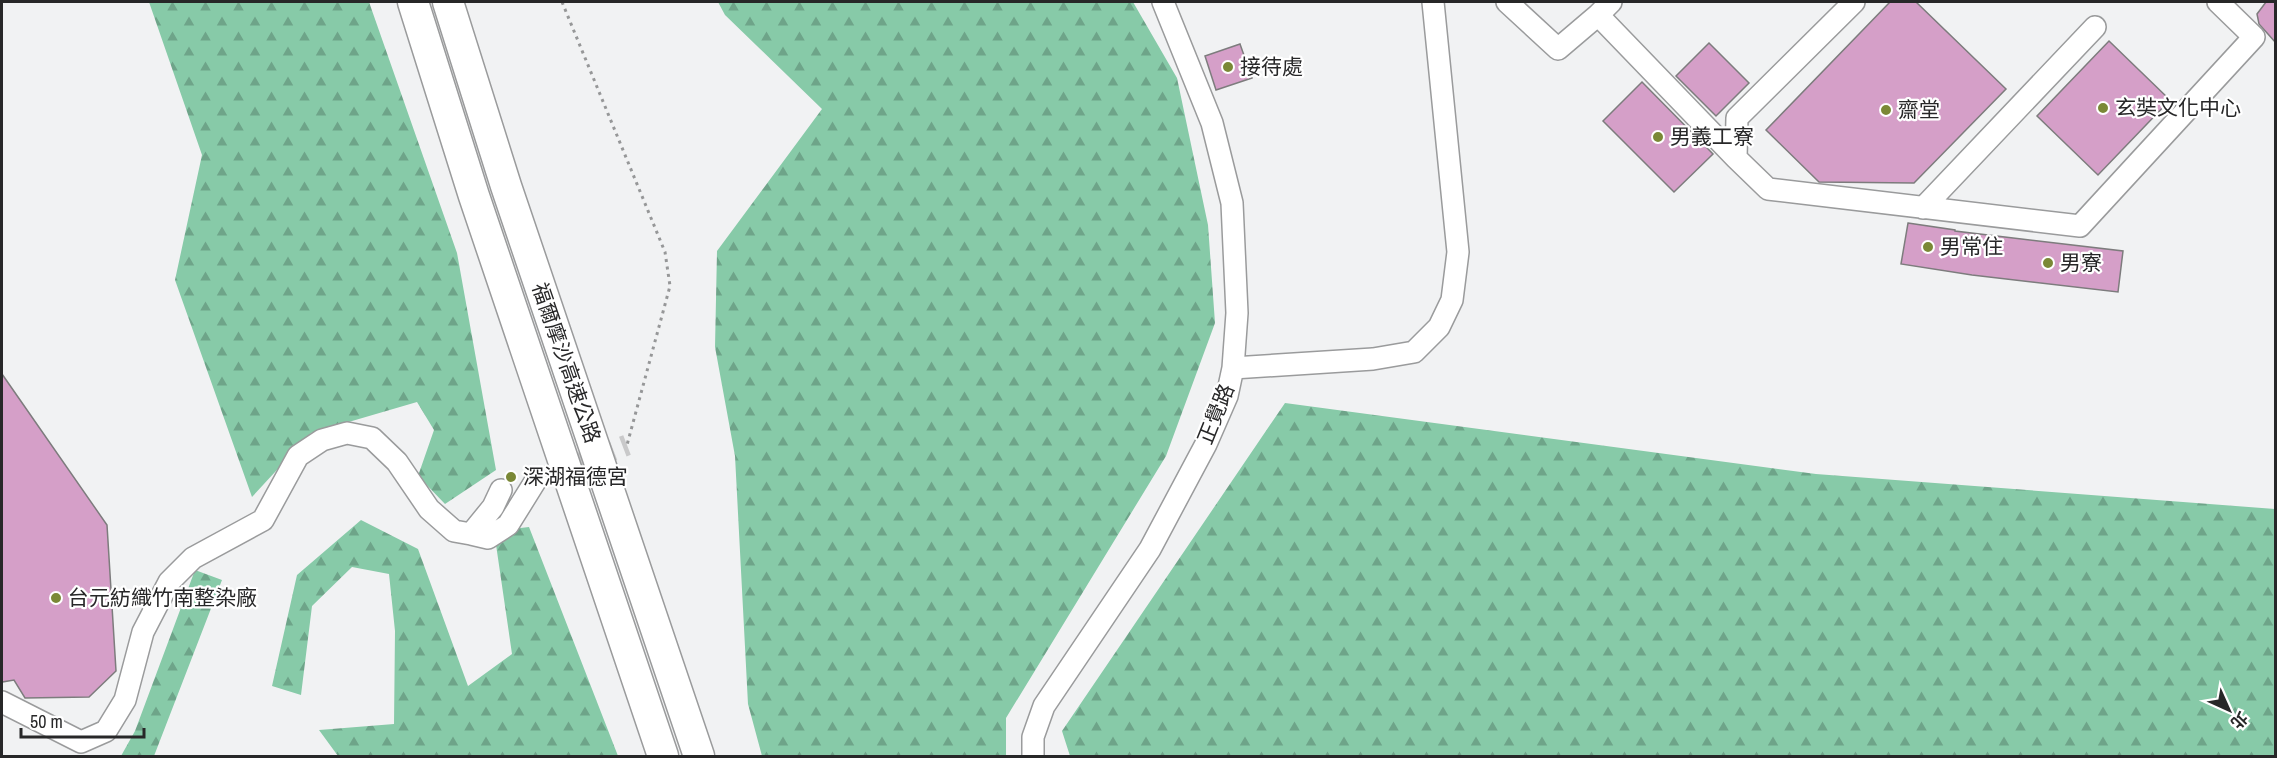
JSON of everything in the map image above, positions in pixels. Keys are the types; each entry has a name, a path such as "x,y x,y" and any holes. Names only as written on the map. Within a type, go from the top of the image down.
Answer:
{"highway":[{"name":"福爾摩沙高速公路","path":"413,2 474,196 663,756"},
{"name":"福爾摩沙高速公路","path":"448,2 506,186 699,756"}],"street":[{"name":"正覺路","path":"1033,756 1033,737 1044,706 1150,549 1206,444 1227,396 1233,368 1237,313 1232,203 1212,123 1163,2"},
{"path":"1233,368 1372,359 1414,352 1439,327 1452,300 1458,252 1433,2"},
{"path":"1507,2 1558,49 1604,8 1736,158 1768,189 2080,226 2254,37 2218,2"},
{"path":"1736,158 1737,118 1854,2"},
{"path":"1923,208 2095,27"},
{"path":"2,702 81,742 106,731 125,700 143,632 169,582 192,558 263,520 298,456 322,440 347,433 372,438 397,462 429,509 454,531 488,538 508,525 536,480"},
{"path":"471,534 493,507 501,490"}],"path":[{"path":"562,2 665,252 670,286 627,445"}],"green space":[{"path":"149,2 369,2 457,253 496,470 445,504 418,476 434,430 417,402 311,433 252,497 175,280 202,155"},
{"path":"718,2 1133,2 1177,78 1208,225 1215,323 1166,456 1006,718 1006,756 762,756 748,704 735,456 715,347 717,251 822,109 725,15"},
{"path":"1285,403 1816,474 2275,509 2275,756 1070,756 1062,731"},
{"path":"361,520 418,549 468,686 512,654 494,531 529,527 618,756 338,756 319,730 394,724 395,631 389,574 352,567 312,606 301,695 272,686 297,575"},
{"path":"195,570 222,580 154,756 121,756 135,731"}],"building":[{"name":"齋堂","path":"1890,2 1916,2 2006,89 1914,183 1819,182 1766,130"},
{"path":"2266,2 2276,2 2276,43 2259,24 2257,14"},
{"name":"玄奘文化中心","path":"2109,41 2170,100 2098,175 2037,116"},
{"path":"1709,43 1749,83 1716,116 1676,76"},
{"name":"接待處","path":"1240,44 1252,78 1216,90 1205,56"},
{"name":"男義工寮","path":"1642,82 1713,154 1674,192 1603,121"},
{"name":"男寮","path":"1908,223 1955,231 2123,251 2118,292 1972,275 1901,264"},
{"name":"台元紡織竹南整染廠","path":"2,374 107,525 116,671 89,697 25,698 14,680 2,682"}],"tunnel":[{"path":"536,480 627,445"}],"place":[{"name":"接待處","path":"1228,67"},
{"name":"玄奘文化中心","path":"2103,108"},
{"name":"齋堂","path":"1886,110"},
{"name":"男義工寮","path":"1658,137"},
{"name":"男常住","path":"1928,247"},
{"name":"男寮","path":"2048,263"},
{"name":"深湖福德宮","path":"511,477"},
{"name":"台元紡織竹南整染廠","path":"56,598"}]}
